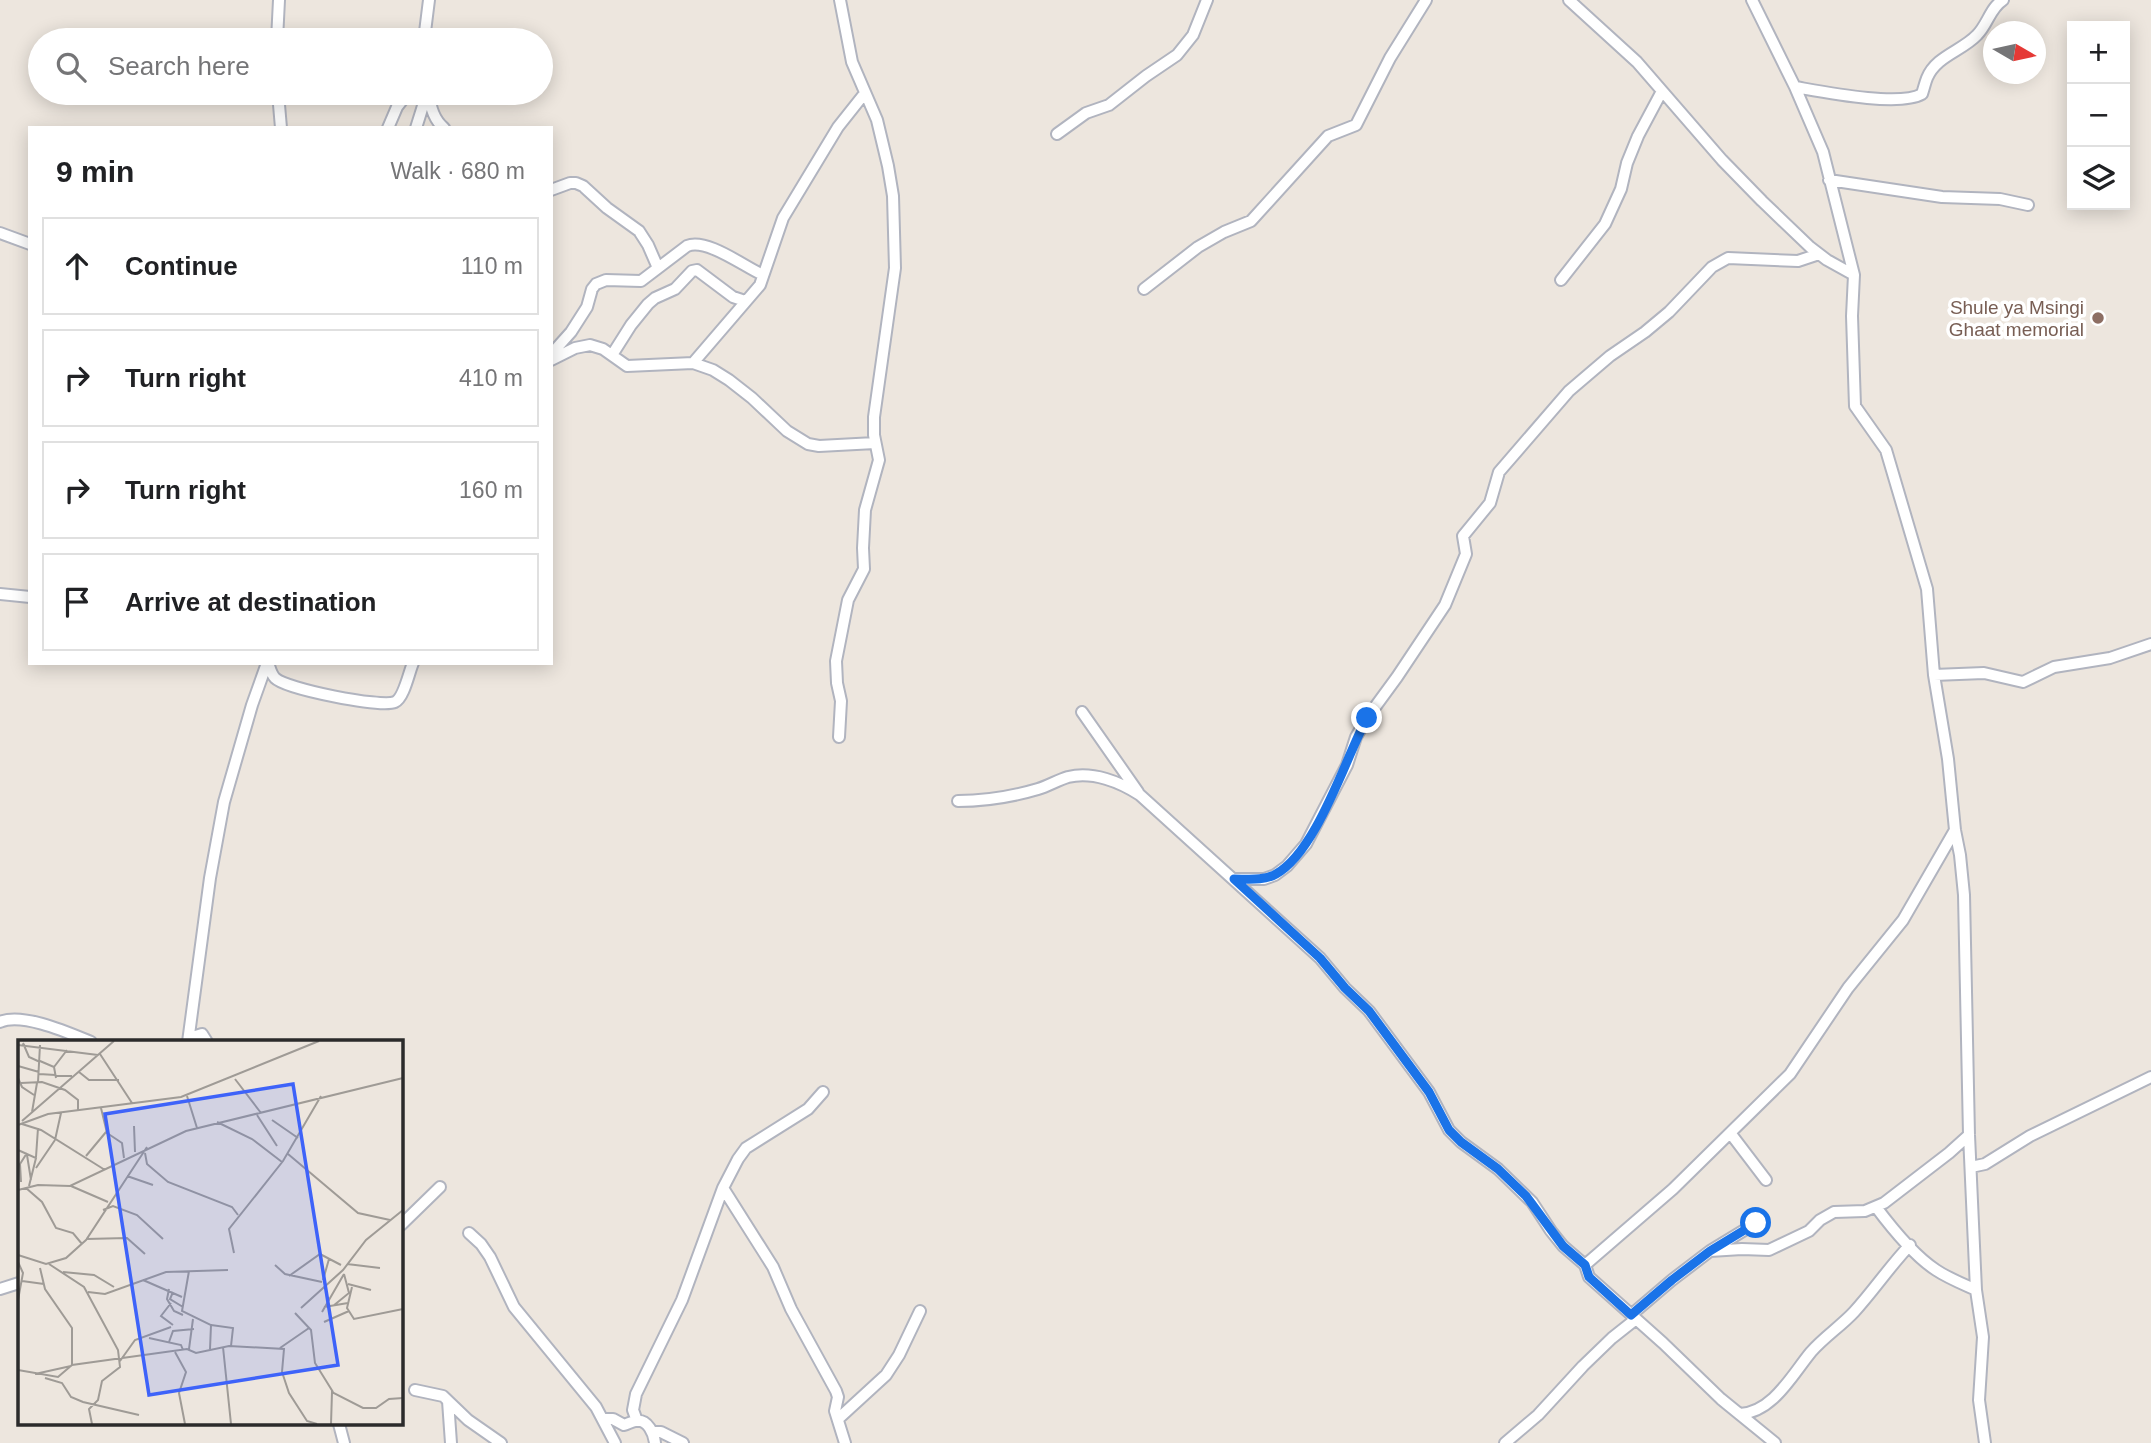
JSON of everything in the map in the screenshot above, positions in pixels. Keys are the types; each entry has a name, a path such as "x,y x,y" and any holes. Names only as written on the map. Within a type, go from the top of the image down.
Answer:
{"street":[{"path":"278,28 279,0"},
{"path":"426,28 429,0"},
{"path":"839,737 841,701 836,661 848,600 864,569 865,510 879,460 874,417 895,268 893,196 888,166 873,108 852,62 840,0"},
{"path":"1057,134 1086,113 1110,105 1177,55 1193,35 1207,0"},
{"path":"1144,289 1198,247 1251,220 1328,136 1356,125 1383,69 1426,0"},
{"path":"1569,0 1637,62 1722,160 1819,254 1854,275"},
{"path":"1752,0 1823,152 1854,275 1854,406 1886,450 1927,589 1934,675 1948,758 1964,895 1969,1135 1976,1290 1983,1337 1979,1391 1985,1443"},
{"path":"1795,88 1886,99 1915,97 1922,94 1932,70 1943,59 1977,36 1993,9 2003,0"},
{"path":"1561,280 1605,224 1621,189 1627,163 1638,136 1662,91"},
{"path":"693,363 760,285 783,218 838,127 865,93"},
{"path":"279,105 281,126"},
{"path":"389,126 399,105"},
{"path":"417,126 424,105"},
{"path":"431,105 434,115 442,126"},
{"path":"1829,180 1942,197 2000,198 2028,205"},
{"path":"553,189 570,183 583,186 607,208 639,231 658,268"},
{"path":"0,233 28,243"},
{"path":"554,354 586,307 596,284 606,280 638,282 687,246 706,245 763,275"},
{"path":"1234,879 1264,879 1275,875 1287,866 1306,844 1347,765 1356,737 1367,718 1445,605 1466,554 1463,536 1490,503 1499,472 1570,391 1617,350 1669,312 1713,268 1728,258 1798,261 1819,254"},
{"path":"612,355 648,304 675,289 692,271 700,272 733,297 746,301"},
{"path":"554,354 583,345 596,346 627,366 693,363 713,370 729,380 807,444 819,446 875,443"},
{"path":"0,594 28,597"},
{"path":"1934,675 1984,673 2023,682 2054,667 2110,658 2151,644"},
{"path":"188,1040 210,878 224,802 267,665"},
{"path":"269,665 273,676 291,687 369,702 395,702 400,697 412,665"},
{"path":"1082,712 1140,795 1314,952 1369,1011 1429,1092 1449,1130 1498,1169 1532,1202 1563,1246 1585,1265 1589,1277 1721,1399 1775,1443"},
{"path":"958,801 988,801 1080,776 1112,780 1140,795"},
{"path":"1585,1265 1673,1189 1731,1134 1800,1062 1848,988 1903,920 1955,830"},
{"path":"0,1022 13,1018 30,1021 85,1040"},
{"path":"188,1040 202,1034 206,1040"},
{"path":"1971,1167 1980,1166 2030,1136 2151,1077"},
{"path":"637,1421 633,1410 636,1394 687,1287 723,1188 746,1148 808,1109 823,1092"},
{"path":"1731,1134 1766,1180"},
{"path":"1710,1251 1769,1250 1809,1231 1820,1220 1834,1212 1865,1211 1876,1207 1911,1183 1969,1135"},
{"path":"402,1224 440,1187"},
{"path":"723,1188 773,1267 790,1309 836,1391 838,1397 835,1408 845,1443"},
{"path":"1876,1207 1916,1253 1937,1271 1976,1290"},
{"path":"1504,1443 1538,1415 1583,1366 1672,1280 1710,1251 1756,1223"},
{"path":"470,1233 490,1257 514,1307 588,1396 604,1419 615,1443"},
{"path":"1740,1414 1751,1414 1768,1404 1812,1352 1852,1314 1910,1245"},
{"path":"0,1289 18,1283"},
{"path":"838,1419 886,1375 920,1311"},
{"path":"415,1390 439,1394 468,1420 501,1443"},
{"path":"448,1401 451,1443"},
{"path":"604,1419 612,1419 624,1425 637,1421 645,1424 654,1437 661,1432 683,1443"},
{"path":"339,1426 344,1443"}],"place":[{"name":"Shule ya Msingi Ghaat memorial","path":"2098,318"}],"route":[{"path":"1367,718 1356,737 1347,765 1306,844 1287,866 1275,875 1264,879 1234,879 1320,958 1369,1011 1423,1083 1449,1130 1498,1169 1532,1202 1563,1246 1585,1265 1589,1277 1631,1315 1710,1251 1756,1223"}]}
